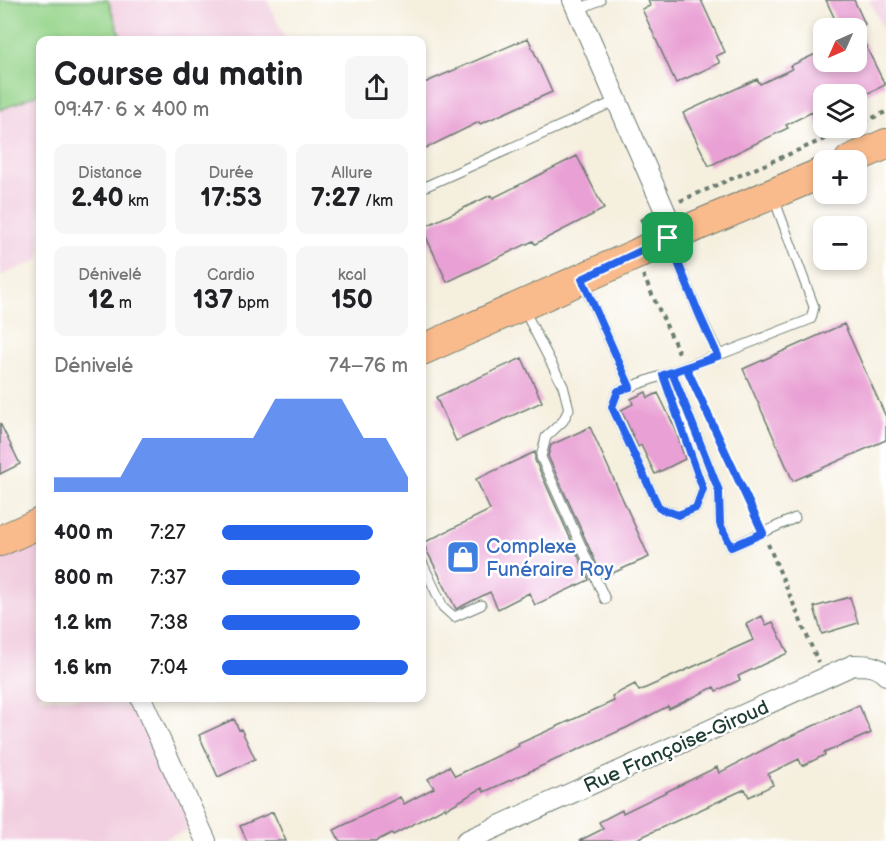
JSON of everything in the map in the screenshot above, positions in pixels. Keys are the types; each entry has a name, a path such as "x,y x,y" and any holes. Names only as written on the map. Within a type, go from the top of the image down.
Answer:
{"main road":[{"path":"867,152 886,144"},
{"path":"426,348 668,238 813,177"},
{"path":"0,541 36,525"}],"street":[{"path":"575,5 668,218 668,238"},
{"name":"Rue Françoise-Giroud","path":"466,841 853,665 866,665 881,669 886,675"},
{"path":"143,702 206,841"}],"lane":[{"path":"575,5 600,0"},
{"path":"426,186 618,100"},
{"path":"667,373 703,489 696,508 678,515 659,508 612,407 618,391 667,373 718,356 812,319 814,306 772,194"},
{"path":"668,238 718,356"},
{"path":"582,279 630,387"},
{"path":"522,306 563,386 569,409 563,421 546,437 541,458 605,599"},
{"path":"667,373 719,491 720,524 731,547 795,518"},
{"path":"426,571 443,607 454,617 481,605"}],"path":[{"path":"867,120 886,112"},
{"path":"689,196 826,138"},
{"path":"636,254 646,286 763,533 825,678"}],"shaded area":[{"path":"0,0 267,0 284,36 36,36 36,261 0,276"},
{"path":"869,0 886,0 886,35"},
{"path":"36,526 36,702 140,702 198,827 156,841 0,841 0,543"}],"green space":[{"path":"0,0 108,0 121,36 36,36 36,95 0,110"}],"building":[{"path":"648,0 701,0 725,52 716,56 720,63 676,83 642,9 650,6"},
{"path":"826,0 854,0 862,18 834,18"},
{"path":"528,38 552,92 480,124 479,122 426,148 426,82"},
{"path":"867,48 885,85 867,94 867,84 813,84 813,114 812,112 786,125 788,128 709,166 683,113 757,79 760,84 792,69 790,66 813,55 813,72 867,72"},
{"path":"577,156 604,209 535,244 533,241 447,282 426,237 426,226 491,195 493,198"},
{"path":"844,324 886,417 886,440 793,481 743,369"},
{"path":"522,358 542,402 456,441 436,397"},
{"path":"646,392 648,398 658,393 675,428 685,459 655,474 641,445 638,447 621,410 633,404 631,399"},
{"path":"0,423 20,464 0,474"},
{"path":"590,427 649,557 606,576 605,573 601,574 548,456 551,445"},
{"path":"535,452 535,460 589,580 535,605 529,593 498,609 490,592 456,609 426,549 426,542 490,510 476,479"},
{"path":"850,597 858,623 822,634 814,607"},
{"path":"762,616 766,625 773,622 788,653 738,676 740,680 716,691 714,687 669,709 668,706 628,727 484,792 482,788 393,835 392,833 376,841 340,841 334,830 400,797 404,804 434,788 428,779 449,766 455,776 519,746 518,744 614,701 612,696 635,684 639,691 753,640 746,624"},
{"path":"859,705 871,733 824,753 825,755 802,766 799,759 768,774 773,785 749,797 745,789 633,841 579,841 603,829 599,822 622,810 623,813 717,767 719,773 778,742"},
{"path":"234,719 255,759 218,777 199,735"},
{"path":"273,812 286,841 247,841 240,826"}],"place":[{"name":"Complexe Funéraire Roy","path":"463,557"}],"route":[{"path":"668,238 582,279 630,387 618,391 612,407 659,508 678,515 696,508 703,489 663,375 686,367 715,427 763,533 731,547 720,524 719,491 672,372 718,356 668,238"}]}
